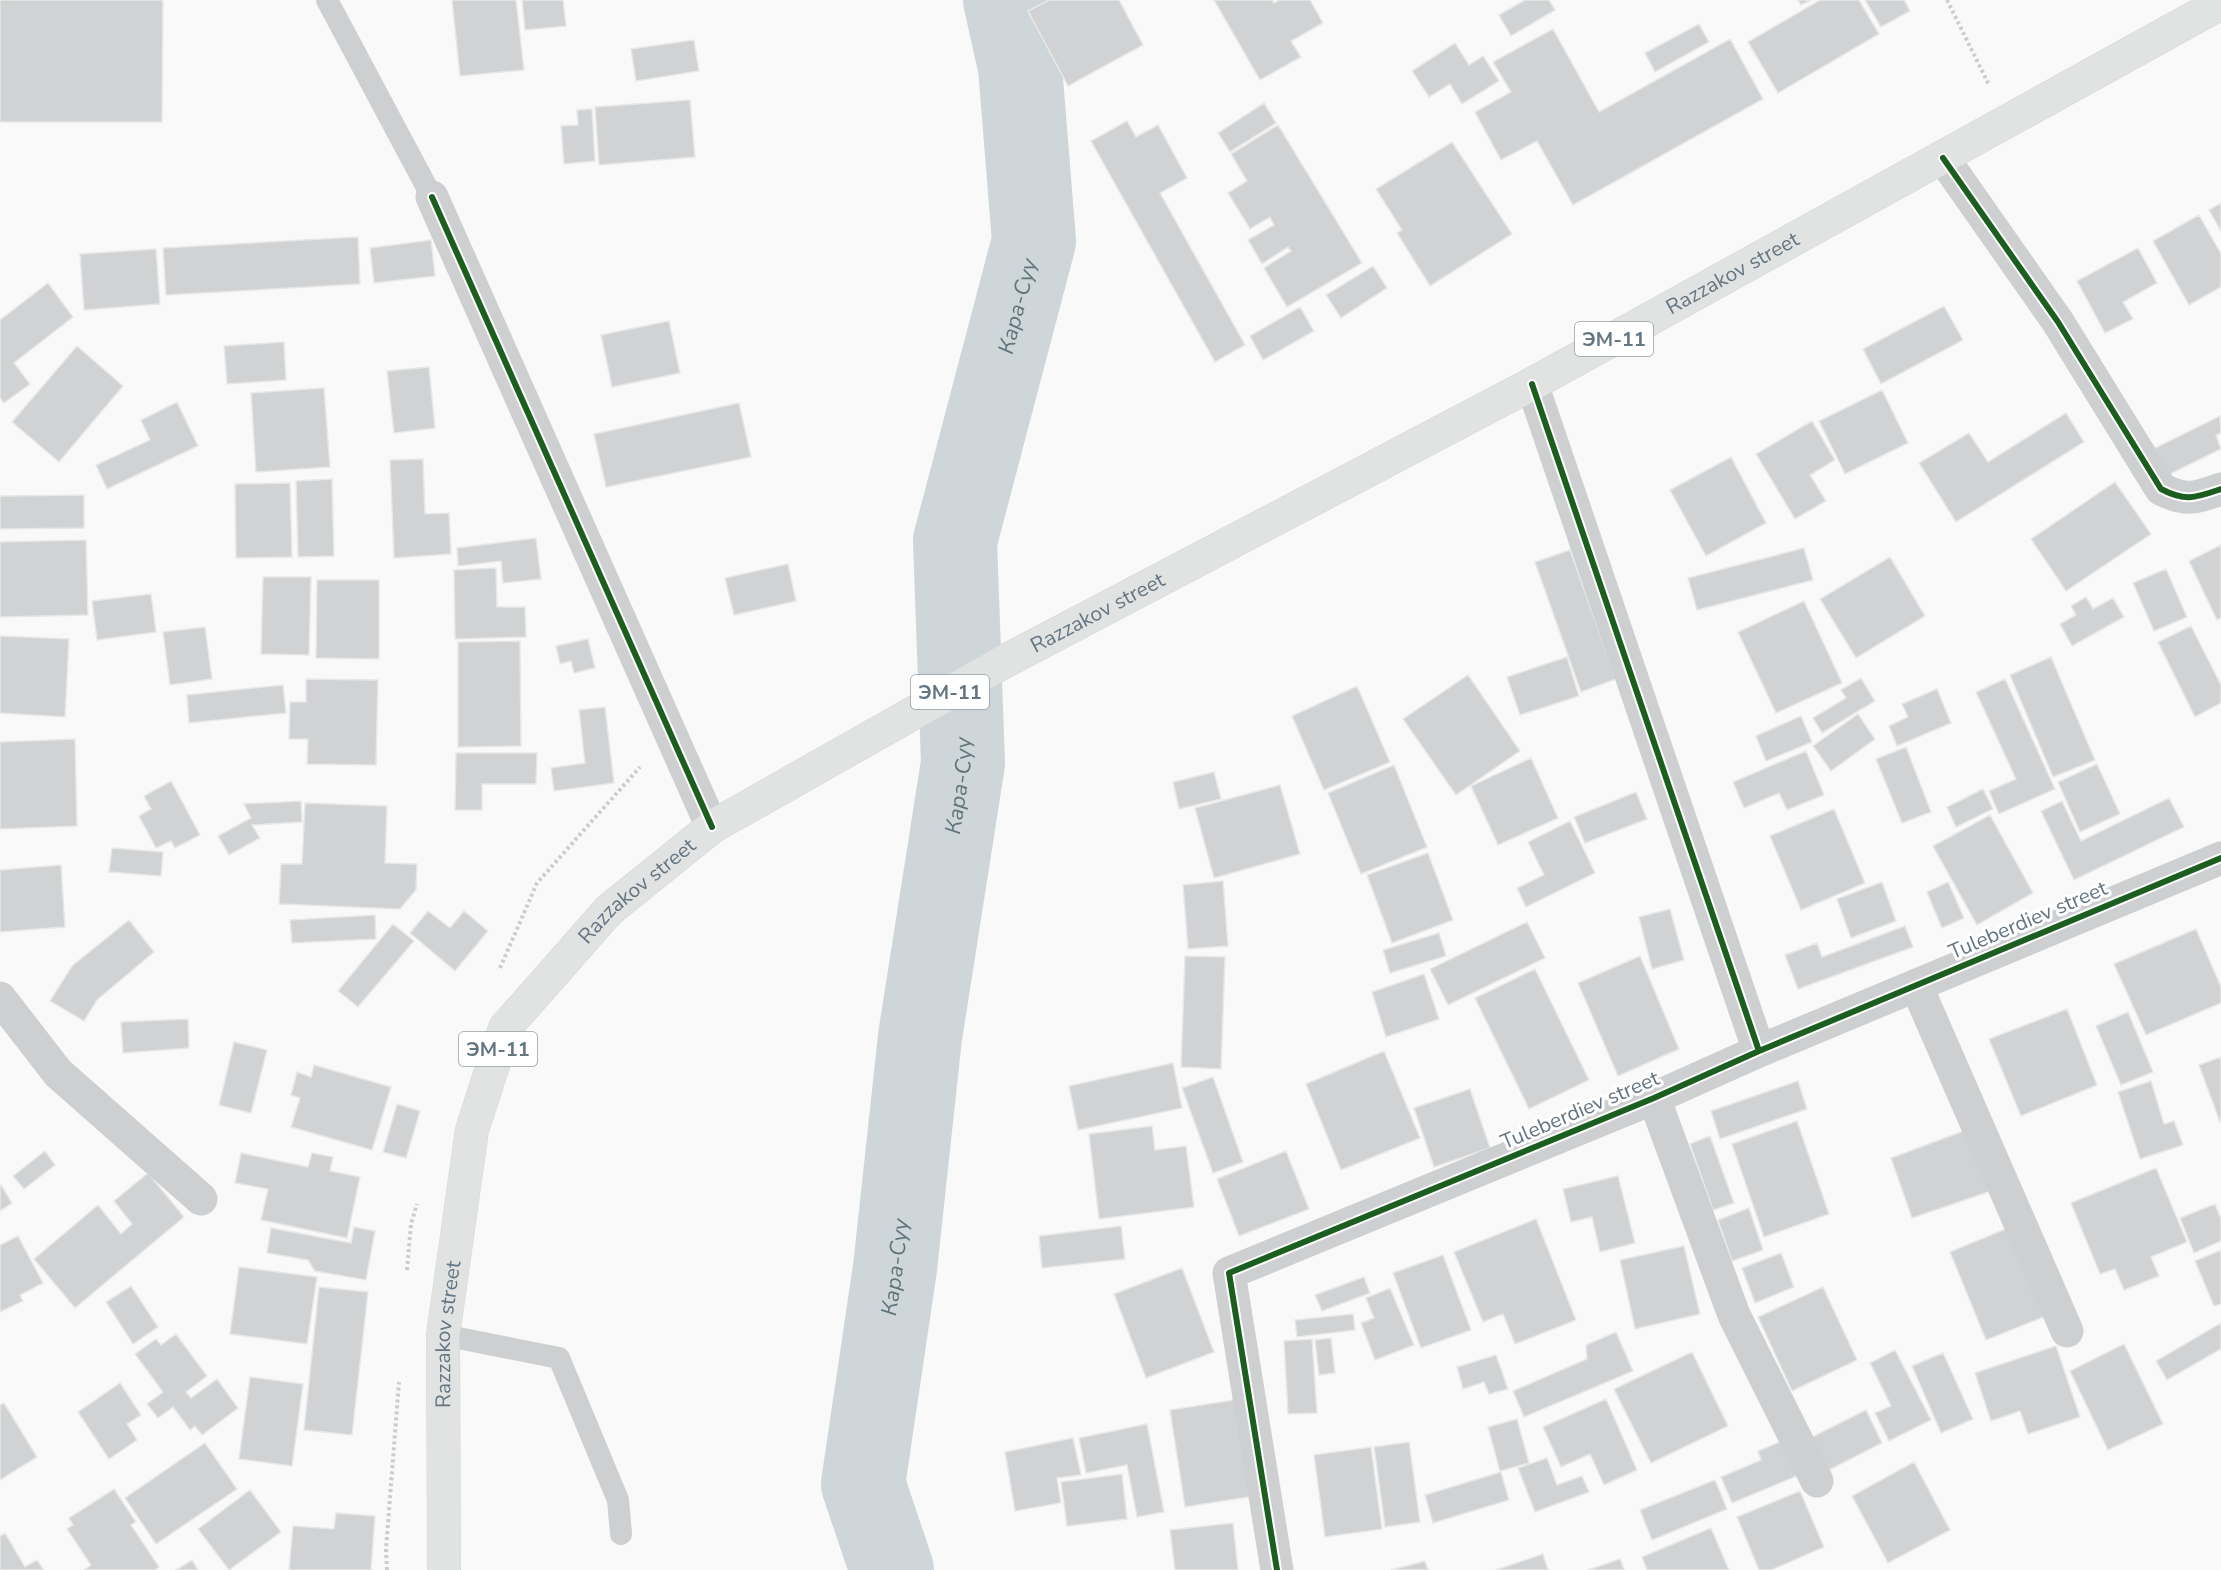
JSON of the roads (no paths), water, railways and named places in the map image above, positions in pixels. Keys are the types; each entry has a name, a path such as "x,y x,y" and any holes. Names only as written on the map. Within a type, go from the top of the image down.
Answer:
{"highway":[{"name":"Razzakov street","path":"444,1570 443,1335 472,1130 505,1028 609,910 712,827 1000,664 1532,384 2221,3"}],"street":[{"path":"1943,158 2058,322 2161,489 2180,499 2198,497 2221,489"},
{"path":"432,197 712,827"},
{"path":"1532,384 1759,1051"},
{"name":"Tuleberdiev street","path":"1277,1570 1229,1273 1654,1098 1759,1051 2221,858"},
{"path":"1916,985 2067,1331"},
{"path":"0,998 58,1072 201,1199"},
{"path":"1654,1098 1734,1315 1816,1481"}],"lane":[{"path":"327,0 432,197"},
{"path":"443,1335 559,1358 618,1500 621,1534"}],"waterway":[{"name":"Кара-Суу","path":"892,1570 863,1484 895,1268 920,1037 963,763 955,541 1034,241 1020,67 1005,0"}]}
